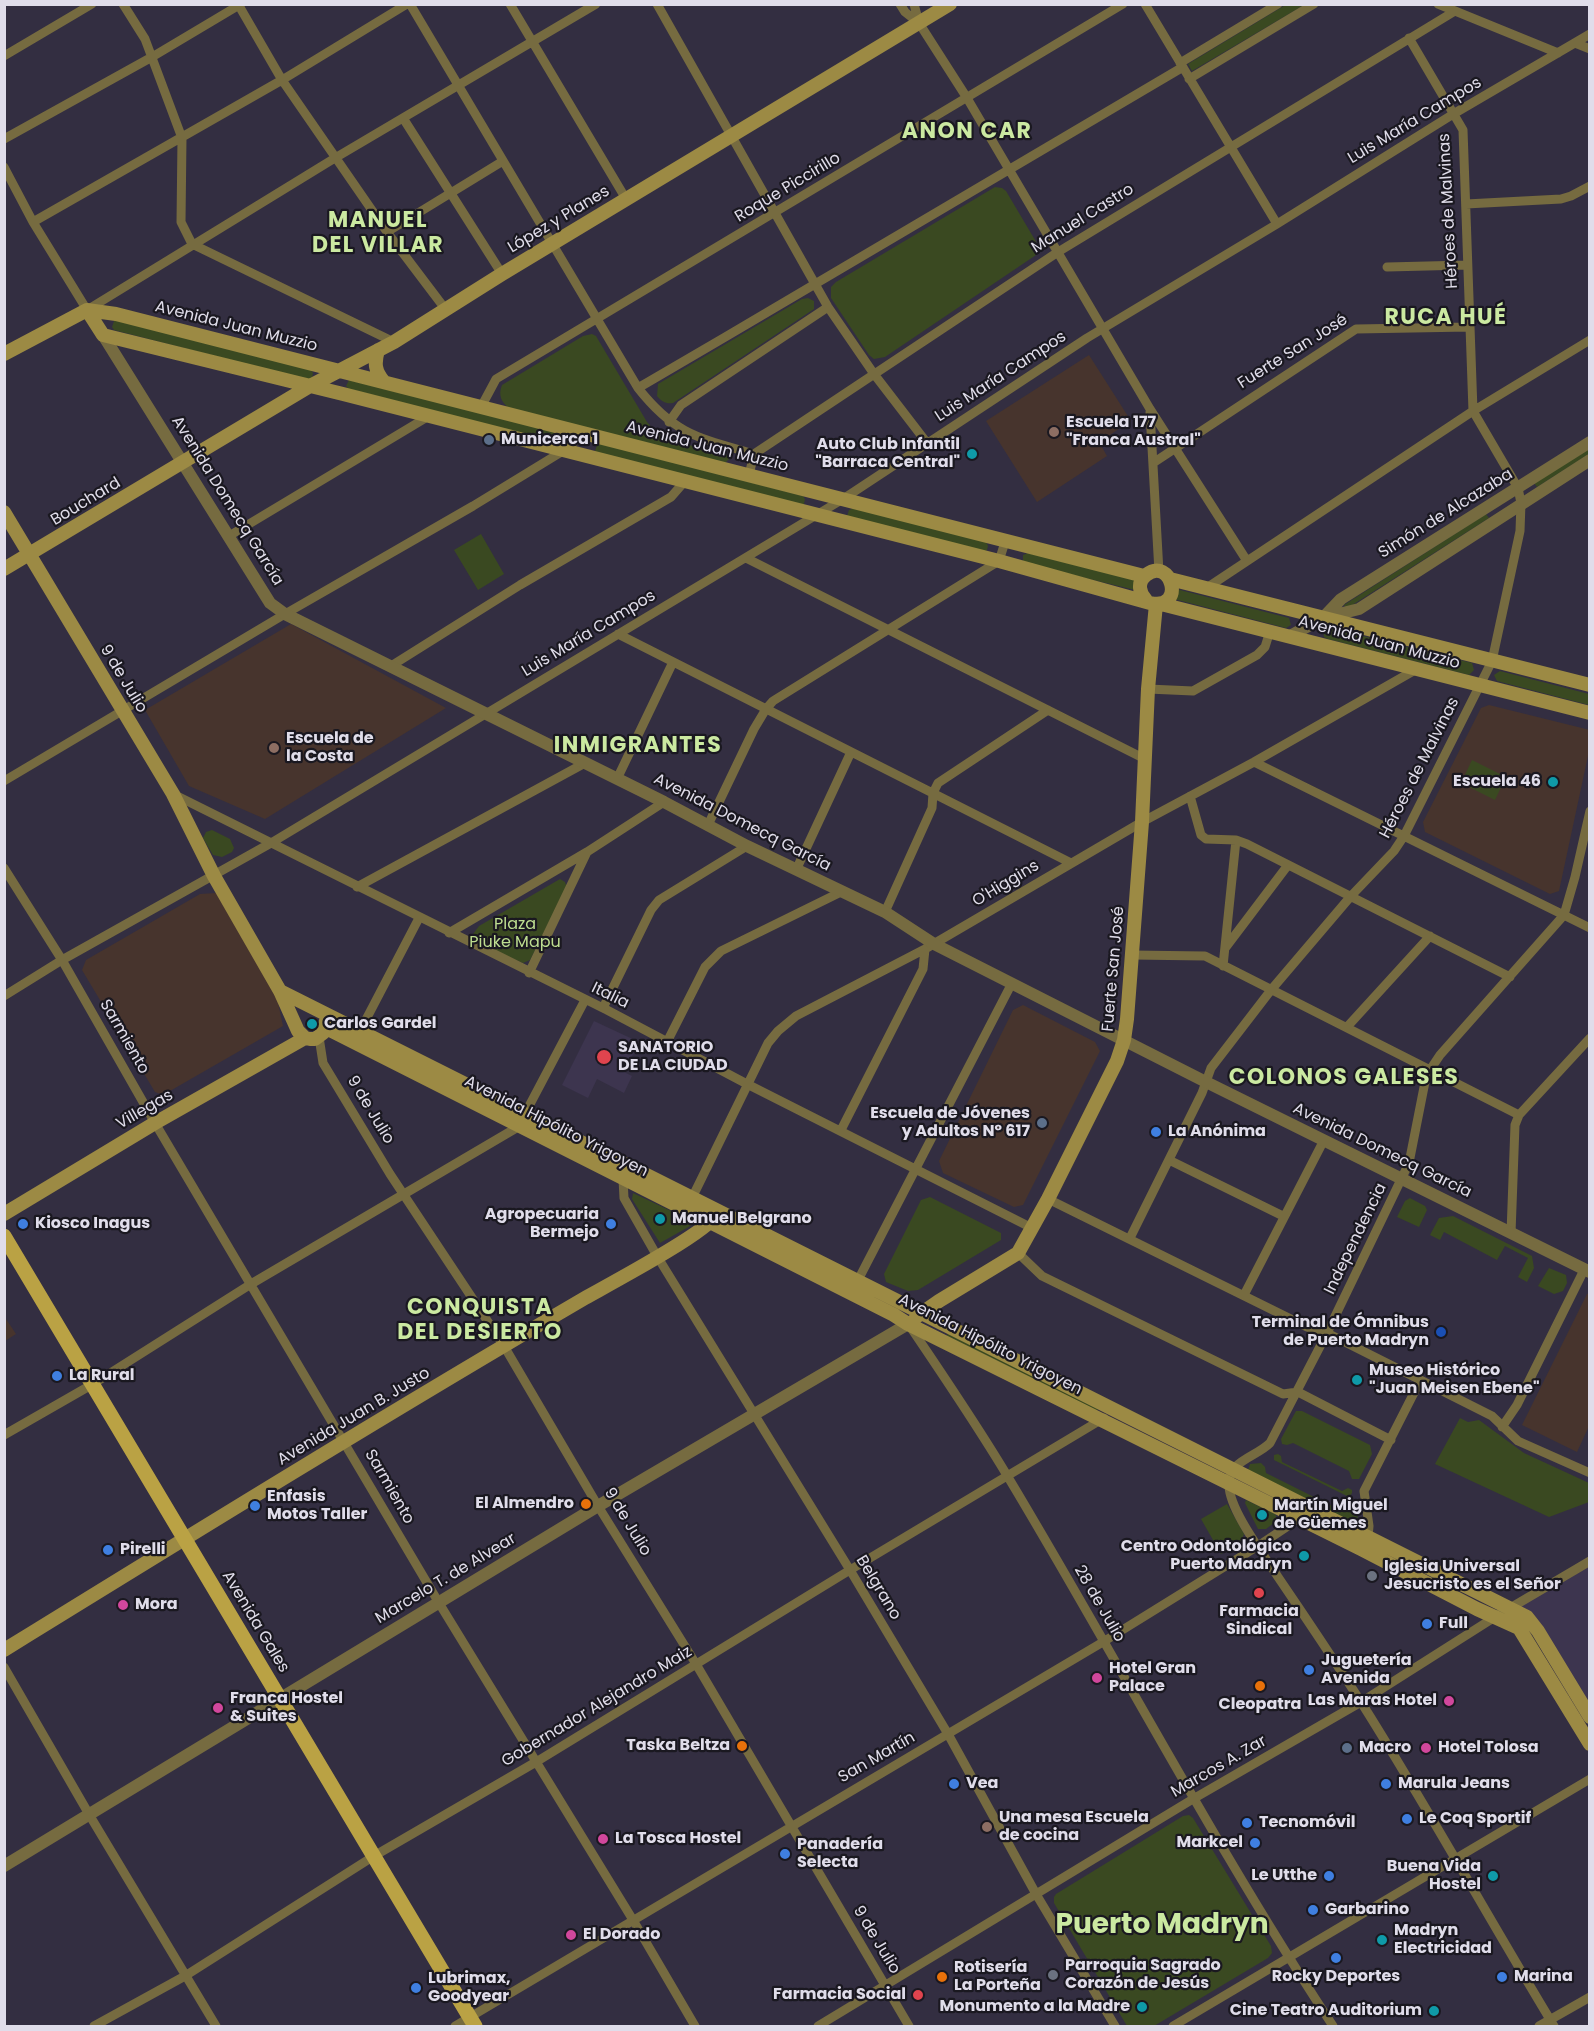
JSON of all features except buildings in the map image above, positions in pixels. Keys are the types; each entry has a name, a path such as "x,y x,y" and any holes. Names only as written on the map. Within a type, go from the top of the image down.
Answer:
{"main road":[{"name":"López y Planes","path":"183,462 310,386 394,342 502,274 950,4"},
{"name":"Avenida Domecq García","path":"87,309 103,335"},
{"path":"4,354 87,309"},
{"name":"Avenida Juan Muzzio","path":"87,309 116,314 340,370 1144,576"},
{"name":"Avenida Juan Muzzio","path":"103,335 685,481 1415,670 1590,713"},
{"path":"378,350 374,364 377,374 384,382"},
{"name":"Bouchard","path":"4,569 183,462"},
{"name":"9 de Julio","path":"4,512 172,794 213,876 280,991 297,1026"},
{"path":"1154,572 1164,575 1172,592 1166,601 1154,603 1140,591 1140,586 1144,576 1154,572"},
{"name":"Avenida Juan Muzzio","path":"1164,575 1205,589 1590,685"},
{"name":"Fuerte San José","path":"908,1324 939,1301 1018,1253 1117,1061 1124,1040 1132,955 1154,603"},
{"path":"280,991 317,1011 325,1019 322,1033 315,1039 305,1038 301,1035 297,1021 302,1013 317,1011"},
{"name":"Avenida Hipólito Yrigoyen","path":"317,1011 360,1031 522,1120 714,1218 908,1324 1107,1414"},
{"name":"Avenida Hipólito Yrigoyen","path":"322,1033 522,1120"},
{"name":"Villegas","path":"4,1214 155,1122 305,1038"},
{"name":"Avenida Hipólito Yrigoyen","path":"626,1173 692,1198 714,1218 857,1281 922,1313 1107,1414 1230,1477 1296,1517 1365,1543 1527,1617 1538,1631 1590,1717"},
{"name":"Avenida Juan B. Justo","path":"4,1650 504,1346 657,1256 714,1218"},
{"name":"Avenida Gales","path":"4,1236 472,2022"},
{"name":"Avenida Hipólito Yrigoyen","path":"1230,1477 1302,1503 1365,1543 1496,1617 1520,1628 1590,1744"}],"street":[{"path":"4,56 92,4"},
{"path":"123,4 152,57 182,138 181,222 192,244 394,342"},
{"path":"33,222 182,138 409,4 638,388 655,410 669,422 696,437 754,454 749,476"},
{"path":"510,4 626,199"},
{"path":"87,309 335,158 596,4"},
{"path":"657,4 828,307 874,374 927,443"},
{"path":"900,4 905,12 919,23"},
{"path":"914,4 919,23 1009,168 1150,409 1247,561"},
{"name":"Roque Piccirillo","path":"481,407 496,379 1123,4"},
{"path":"1145,4 1277,224"},
{"path":"638,388 815,285 1182,65 1278,4"},
{"path":"1190,79 1314,4"},
{"path":"1438,4 1558,53"},
{"path":"4,139 152,57 239,5 282,80 387,232 446,310"},
{"name":"Manuel Castro","path":"754,454 1058,252 1455,11"},
{"name":"Luis María Campos","path":"4,996 62,960 271,843 746,558 843,499 1102,329 1455,113 1590,34"},
{"name":"Héroes de Malvinas","path":"1130,1238 1211,1068 1271,990 1404,836 1492,661 1520,531 1521,503 1518,488 1473,411 1463,130 1409,38"},
{"path":"1575,43 1590,49"},
{"path":"403,118 502,274"},
{"path":"387,232 503,161"},
{"name":"Avenida Domecq García","path":"4,167 33,222 87,309"},
{"path":"1466,204 1561,199 1590,186"},
{"path":"1387,267 1467,265"},
{"path":"669,422 681,405 828,307"},
{"name":"Fuerte San José","path":"1153,463 1356,329 1469,327"},
{"name":"Avenida Domecq García","path":"103,335 270,603 285,614 664,802 747,846 885,912 930,947 1012,983 1587,1271"},
{"path":"1205,589 1473,411 1590,340"},
{"path":"1150,409 1164,575"},
{"path":"229,536 429,416"},
{"path":"4,781 285,614 473,506 563,451 585,433"},
{"name":"Simón de Alcazaba","path":"1323,618 1341,599 1590,442"},
{"name":"Simón de Alcazaba","path":"1290,636 1323,618 1359,609 1590,460"},
{"path":"391,666 520,585 671,497 685,481"},
{"path":"708,825 766,709 783,693 999,561 1005,542"},
{"path":"746,558 1145,759"},
{"path":"1148,689 1193,691 1257,655 1264,647 1270,631"},
{"path":"618,634 1071,863"},
{"path":"617,779 673,662"},
{"name":"O'Higgins","path":"692,1198 768,1043 788,1022 930,947 1142,822 1254,762 1415,670"},
{"path":"885,912 932,808 933,793 938,783 1048,710"},
{"path":"797,868 851,752"},
{"path":"1254,762 1590,928"},
{"path":"357,886 585,763"},
{"name":"Italia","path":"172,794 528,973 603,1008 747,1084 1032,1228"},
{"path":"1190,796 1201,835 1206,839 1236,840 1510,977"},
{"path":"449,933 588,852 664,802"},
{"name":"Independencia","path":"1230,1477 1241,1460 1262,1452 1270,1443 1328,1333 1408,1163 1425,1082 1430,1070 1440,1055 1564,915 1590,811"},
{"path":"1223,966 1236,840"},
{"path":"603,1008 651,910 659,900 747,846"},
{"path":"528,973 588,852"},
{"path":"1225,949 1288,865"},
{"name":"Sarmiento","path":"4,868 62,960 439,1603 633,1920 695,2026"},
{"path":"667,1042 705,967 716,955 730,945 843,891"},
{"path":"360,1031 419,918"},
{"path":"1347,1027 1430,936"},
{"path":"840,1130 922,969 930,947"},
{"path":"1132,955 1205,956 1519,1115"},
{"path":"850,1294 1012,983"},
{"path":"4,1436 93,1384 251,1284 522,1120 585,1000"},
{"name":"9 de Julio","path":"322,1033 323,1063 403,1194 504,1346 598,1506 696,1664 909,2026"},
{"path":"1511,1233 1515,1125 1519,1115 1590,1038"},
{"path":"1244,1295 1324,1140"},
{"path":"1169,1160 1283,1216"},
{"name":"Belgrano","path":"626,1173 624,1198 657,1256 948,1734 1036,1894 1115,2026"},
{"path":"1048,1198 1307,1328 1328,1333 1492,1416 1518,1441 1590,1473"},
{"path":"1018,1253 1042,1276 1283,1394 1298,1392 1391,1440"},
{"path":"1502,1427 1517,1405 1587,1271"},
{"name":"Marcelo T. de Alvear","path":"4,1866 90,1816 598,1506 908,1324"},
{"name":"28 de Julio","path":"908,1324 1007,1476 1193,1799 1288,1959 1333,2026"},
{"path":"1365,1543 1364,1491 1420,1380"},
{"name":"Gobernador Alejandro Maiz","path":"94,2026 186,1976 374,1856 536,1761 1107,1414"},
{"path":"1230,1477 1231,1499 1258,1546 1361,1702 1552,2023"},
{"name":"San Martín","path":"455,2026 472,2022 633,1920 1103,1642 1291,1524 1302,1503"},
{"name":"Marcos A. Zar","path":"818,2026 1193,1799 1361,1702 1496,1617 1590,1562"},
{"path":"4,1667 216,2026"},
{"path":"1173,2026 1590,1779"},
{"path":"1539,2026 1552,2023 1590,1996"}],"shaded area":[{"name":"Escuela 177 \"Franca Austral\"","path":"1089,355 1131,421 1099,442 1107,456 1037,502 986,421"},
{"name":"Escuela de la Costa","path":"291,624 446,708 265,819 189,786 145,710"},
{"path":"1489,705 1590,730 1589,751 1559,891 1550,894 1425,832 1423,822 1481,708"},
{"path":"216,893 277,998 283,1026 163,1095 155,1092 82,970 86,960 200,894"},
{"path":"1023,1005 1095,1042 1100,1051 1023,1205 1014,1207 943,1173 939,1161 1013,1010"},
{"name":"SANATORIO DE LA CIUDAD","path":"594,1021 639,1042 624,1072 632,1076 624,1093 597,1079 588,1098 562,1085"},
{"path":"1589,1293 1589,1426 1577,1452 1522,1425"},
{"path":"4,1316 16,1334 5,1341 4,1341"},
{"path":"1589,1561 1589,1717 1538,1631 1512,1609"}],"green space":[{"path":"1287,4 1304,5 1192,71 1188,64"},
{"path":"995,187 1006,191 1038,245 1039,253 885,357 874,359 831,298 831,287"},
{"path":"808,298 814,301 814,309 673,403 664,402 657,396 658,384 802,299"},
{"path":"119,320 311,370 312,378 308,380 114,330 112,327 114,321"},
{"path":"592,334 596,336 647,422 655,431 669,440 732,456 725,463 509,408 504,403 500,395 502,385 583,336"},
{"path":"349,380 553,431 554,439 550,441 349,389 346,386"},
{"path":"602,443 803,496 804,504 800,506 597,454 595,451 597,445"},
{"path":"1589,448 1589,454 1537,487 1534,483"},
{"path":"854,508 986,542 987,550 983,553 847,516 849,510"},
{"path":"1486,514 1489,518 1346,609 1344,605"},
{"path":"481,534 504,574 478,590 454,550"},
{"path":"1028,553 1137,579 1135,590 1023,563 1023,555"},
{"path":"1176,589 1289,618 1291,625 1286,628 1174,599"},
{"path":"1331,628 1472,663 1474,670 1469,675 1324,637 1323,632"},
{"path":"1500,671 1589,694 1589,705 1497,681 1494,675"},
{"path":"1472,760 1506,777 1495,800 1461,783"},
{"path":"212,830 230,839 234,848 232,852 222,857 213,855 203,838 206,832"},
{"name":"Plaza Piuke Mapu","path":"560,879 565,882 567,888 530,960 523,963 474,942 473,934 479,926"},
{"path":"633,1193 690,1220 692,1225 660,1243 632,1199"},
{"path":"930,1197 1001,1233 1001,1240 918,1290 908,1291 886,1282 884,1274 921,1200"},
{"path":"1410,1198 1425,1206 1427,1210 1419,1227 1397,1217 1405,1201"},
{"path":"1453,1216 1532,1256 1534,1268 1527,1282 1518,1277 1528,1258 1505,1246 1497,1260 1444,1232 1440,1240 1430,1235 1439,1218"},
{"path":"1549,1268 1566,1275 1567,1283 1563,1291 1554,1294 1538,1286"},
{"path":"948,1333 1098,1408 1097,1411 947,1336"},
{"path":"1296,1411 1302,1411 1370,1445 1372,1454 1359,1479 1352,1479 1349,1471 1293,1443 1282,1444 1281,1439"},
{"path":"1460,1418 1468,1422 1479,1420 1524,1453 1589,1483 1589,1502 1549,1517 1435,1464"},
{"path":"1278,1454 1282,1462 1342,1491 1348,1488 1352,1490 1352,1493 1349,1497 1274,1460 1274,1455"},
{"path":"1261,1463 1266,1473 1338,1509 1353,1507 1358,1514 1357,1522 1353,1523 1248,1470 1250,1464"},
{"path":"1246,1500 1275,1514 1278,1520 1266,1529 1258,1529 1245,1503"},
{"path":"1227,1504 1244,1534 1241,1542 1221,1554 1201,1519"},
{"path":"1189,1815 1271,1946 1272,1953 1268,1958 1154,2026 1127,2026 1054,1903 1054,1897 1183,1816"}],"place":[{"name":"Escuela 177 \"Franca Austral\"","path":"1054,432"},
{"name":"Municerca 1","path":"489,440"},
{"name":"Auto Club Infantil \"Barraca Central\"","path":"972,454"},
{"name":"Escuela de la Costa","path":"274,748"},
{"name":"Escuela 46","path":"1553,782"},
{"name":"Carlos Gardel","path":"312,1024"},
{"name":"SANATORIO DE LA CIUDAD","path":"604,1057"},
{"name":"Escuela de Jóvenes y Adultos N° 617","path":"1042,1123"},
{"name":"La Anónima","path":"1156,1132"},
{"name":"Manuel Belgrano","path":"660,1219"},
{"name":"Kiosco Inagus","path":"23,1224"},
{"name":"Agropecuaria Bermejo","path":"611,1224"},
{"name":"Terminal de Ómnibus de Puerto Madryn","path":"1441,1332"},
{"name":"La Rural","path":"57,1376"},
{"name":"Museo Histórico \"Juan Meisen Ebene\"","path":"1357,1380"},
{"name":"El Almendro","path":"586,1504"},
{"name":"Enfasis Motos Taller","path":"255,1506"},
{"name":"Martín Miguel de Güemes","path":"1262,1515"},
{"name":"Pirelli","path":"108,1550"},
{"name":"Centro Odontológico Puerto Madryn","path":"1304,1556"},
{"name":"Iglesia Universal Jesucristo es el Señor","path":"1372,1576"},
{"name":"Farmacia Sindical","path":"1259,1593"},
{"name":"Mora","path":"123,1605"},
{"name":"Full","path":"1427,1624"},
{"name":"Juguetería Avenida","path":"1309,1670"},
{"name":"Hotel Gran Palace","path":"1097,1678"},
{"name":"Cleopatra","path":"1260,1686"},
{"name":"Las Maras Hotel","path":"1449,1701"},
{"name":"Franca Hostel & Suites","path":"218,1708"},
{"name":"Taska Beltza","path":"742,1746"},
{"name":"Macro","path":"1347,1748"},
{"name":"Hotel Tolosa","path":"1426,1748"},
{"name":"Vea","path":"954,1784"},
{"name":"Marula Jeans","path":"1386,1784"},
{"name":"Le Coq Sportif","path":"1407,1819"},
{"name":"Tecnomóvil","path":"1247,1823"},
{"name":"Una mesa Escuela de cocina","path":"987,1827"},
{"name":"La Tosca Hostel","path":"603,1839"},
{"name":"Markcel","path":"1255,1843"},
{"name":"Panadería Selecta","path":"785,1854"},
{"name":"Le Utthe","path":"1329,1876"},
{"name":"Buena Vida Hostel","path":"1493,1876"},
{"name":"Garbarino","path":"1313,1910"},
{"name":"El Dorado","path":"571,1935"},
{"name":"Madryn Electricidad","path":"1382,1940"},
{"name":"Rocky Deportes","path":"1336,1958"},
{"name":"Parroquia Sagrado Corazón de Jesús","path":"1053,1975"},
{"name":"Rotisería La Porteña","path":"942,1977"},
{"name":"Marina","path":"1502,1977"},
{"name":"Lubrimax, Goodyear","path":"416,1988"},
{"name":"Farmacia Social","path":"918,1995"},
{"name":"Monumento a la Madre","path":"1142,2007"},
{"name":"Cine Teatro Auditorium","path":"1434,2011"}],"district":[{"name":"ANON CAR","path":"967,132"},
{"name":"MANUEL DEL VILLAR","path":"378,234"},
{"name":"RUCA HUÉ","path":"1446,318"},
{"name":"INMIGRANTES","path":"638,746"},
{"name":"COLONOS GALESES","path":"1344,1078"},
{"name":"CONQUISTA DEL DESIERTO","path":"480,1320"},
{"name":"Puerto Madryn","path":"1162,1926"}]}
